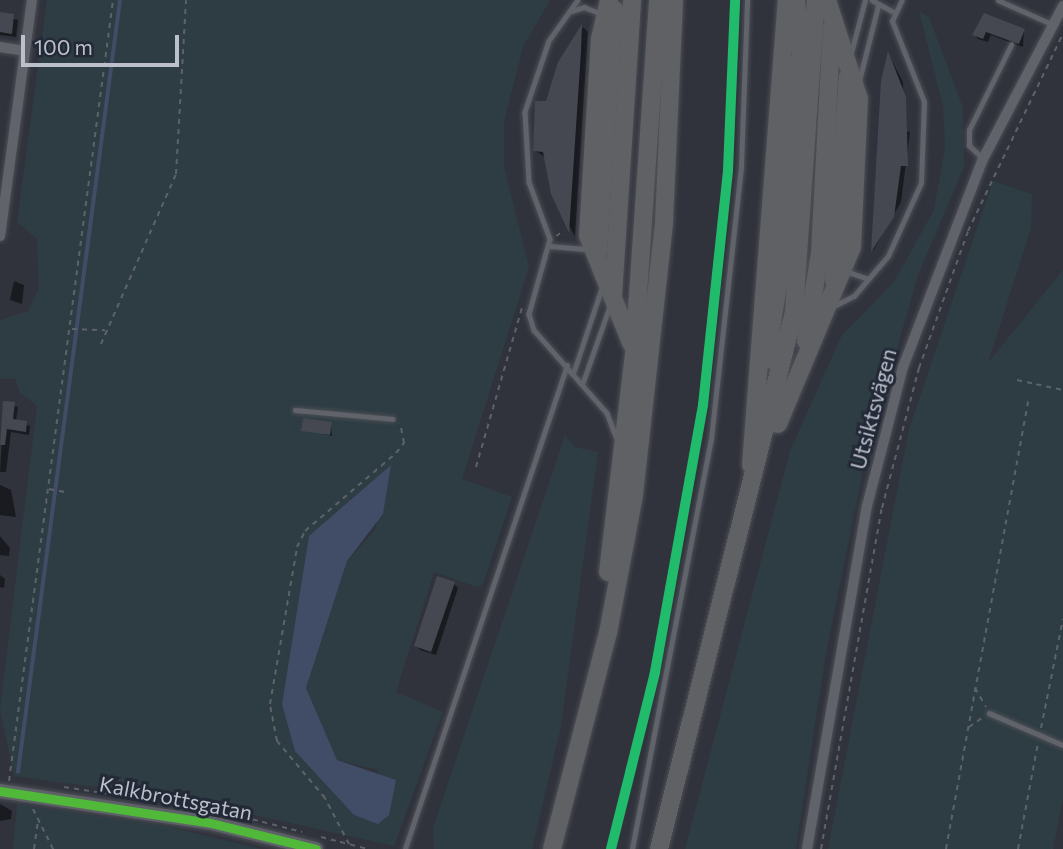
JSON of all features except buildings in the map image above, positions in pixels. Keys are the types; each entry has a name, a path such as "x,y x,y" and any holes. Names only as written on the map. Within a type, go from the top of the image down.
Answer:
{"highway":[{"path":"601,272 614,0"},
{"path":"601,272 624,0"},
{"path":"632,0 626,182 637,206"},
{"path":"601,272 626,182 641,0"},
{"path":"628,329 649,0"},
{"path":"643,354 658,0"},
{"path":"643,354 666,0"},
{"path":"552,849 620,567 643,354 674,0"},
{"path":"575,760 622,455 672,223 682,0"},
{"path":"749,500 760,380 779,228 792,0"},
{"path":"779,382 802,132 792,0"},
{"path":"659,849 779,382 803,252 816,0"},
{"path":"749,500 799,372 846,271 856,196 857,89 828,5"},
{"path":"779,382 798,337 811,261 828,5"},
{"path":"799,372 821,253 828,5"},
{"path":"606,9 601,272 643,354"},
{"path":"815,340 831,232 840,38"},
{"path":"830,307 838,254 849,64"}],"street":[{"path":"0,236 32,0"},
{"name":"Utsiktsvägen","path":"807,849 835,673 886,427 923,309 983,159 1063,6"},
{"path":"0,47 25,51"},
{"name":"Kalkbrottsgatan","path":"4,786 28,798 211,823 316,849"}],"lane":[{"path":"578,0 565,14 539,61 525,112 527,173 550,239 529,320 607,413 622,455"},
{"path":"632,849 711,439 741,166 747,0"},
{"path":"849,64 864,0"},
{"path":"830,307 854,296 869,279 910,217 927,146 920,86 894,12 872,0"},
{"path":"894,12 902,0"},
{"path":"998,0 1052,24"},
{"path":"857,89 878,5"},
{"path":"565,14 584,7 606,9"},
{"path":"983,159 968,146 969,130 1011,45"},
{"path":"550,246 601,272"},
{"path":"838,254 846,271 869,279"},
{"path":"573,372 601,272"},
{"path":"583,383 601,272"},
{"path":"405,849 567,365"},
{"path":"295,410 393,419"},
{"path":"989,713 1063,745"}],"path":[{"path":"4,786 49,489 113,0"},
{"path":"101,344 176,174 186,0"},
{"path":"821,849 882,508 919,368 968,231 1063,34"},
{"path":"550,239 564,231"},
{"path":"476,467 527,293"},
{"path":"70,328 106,330"},
{"path":"1017,380 1063,390"},
{"path":"946,849 1029,398"},
{"path":"349,844 325,798 277,741 270,704 297,547 305,531 404,443 401,424 393,419"},
{"path":"49,489 65,492"},
{"path":"968,727 989,713 975,688"},
{"path":"28,798 53,849"},
{"path":"34,849 39,818"}],"shaded area":[{"path":"47,0 550,0 523,47 504,121 504,167 529,267 462,479 512,497 483,584 477,587 434,572 396,692 443,712 394,846 179,798 14,776 0,709 37,406 20,393 15,379 0,379 0,320 28,311 39,288 37,239 17,222","holes":["391,465 375,530 347,561 306,688 337,760 379,770 354,815 282,704 309,537"]},
{"path":"919,11 929,17 963,108 964,167 918,275 866,457 826,653 796,849 685,849 790,451 842,335 894,282 934,210 945,147 943,106"},
{"path":"993,181 1032,194 1031,228 988,363 1063,270 1063,798 1053,849 828,849 909,429"},
{"path":"565,435 575,447 598,452 561,726 532,849 434,849 433,828"},
{"path":"17,804 169,827 261,849 13,849"}],"water":[{"path":"391,465 383,514 347,561 306,688 337,760 396,780 389,815 378,824 354,815 295,751 282,704 309,536"}],"waterway":[{"path":"18,772 120,0"}],"transit line":[{"path":"611,849 655,672 703,405 728,170 735,0"},
{"path":"0,791 211,823 316,849"}]}
